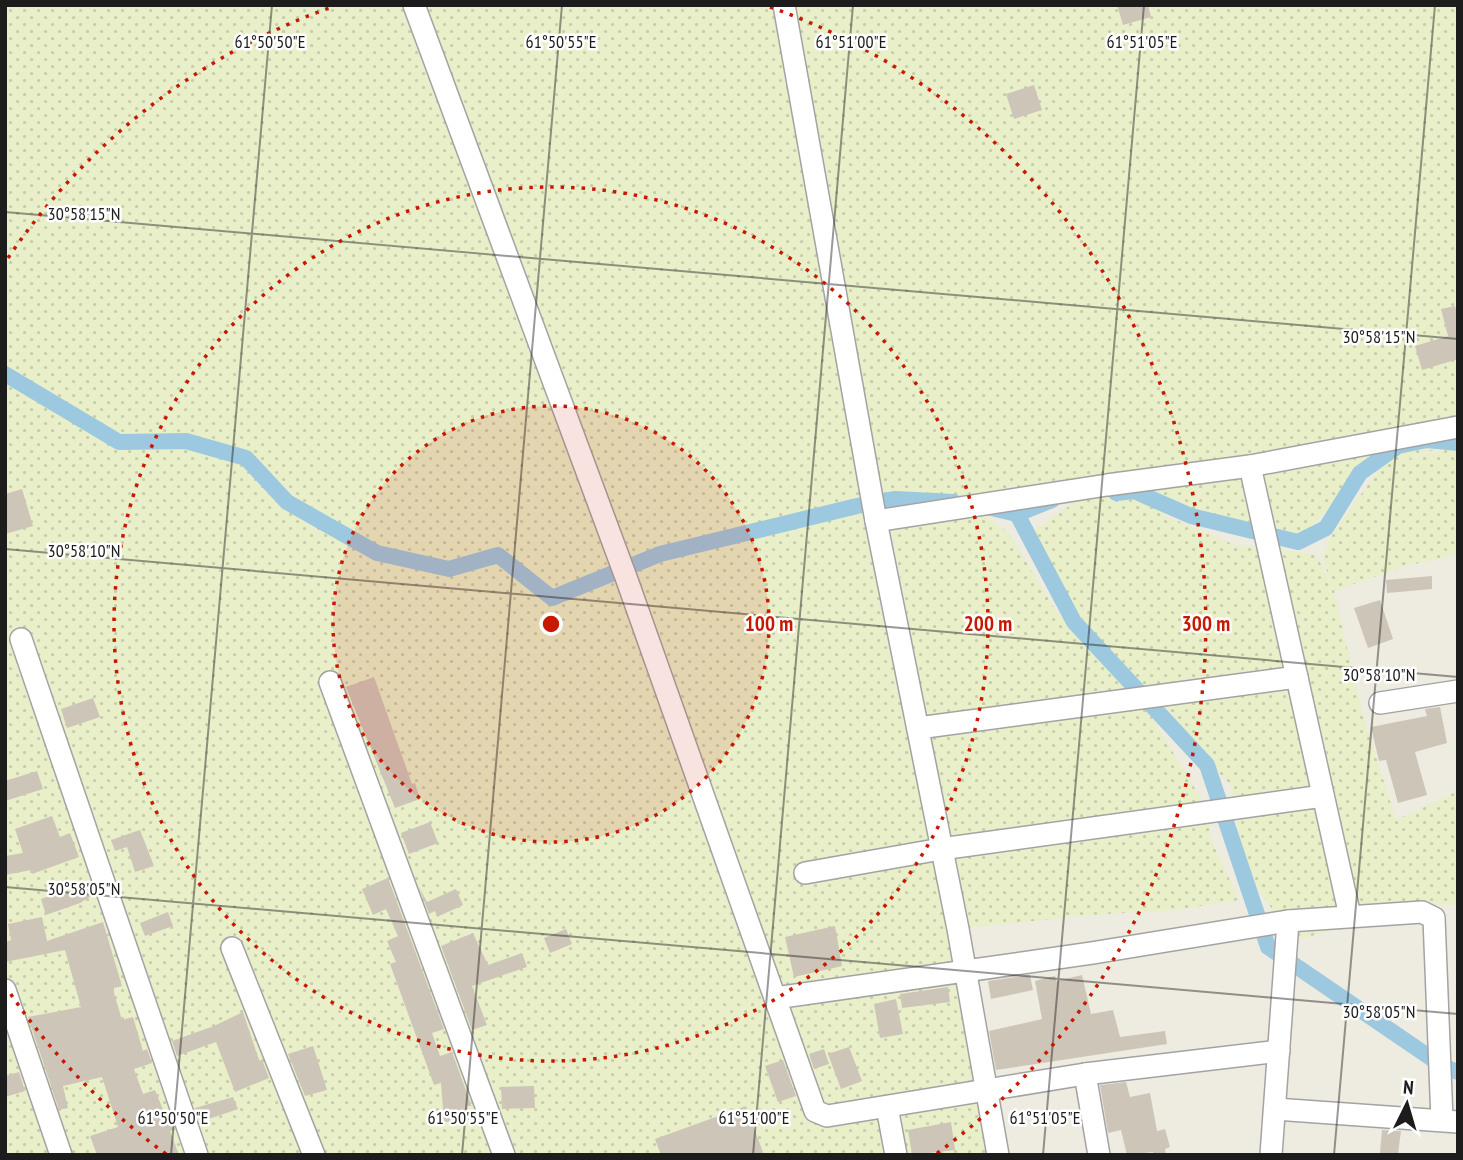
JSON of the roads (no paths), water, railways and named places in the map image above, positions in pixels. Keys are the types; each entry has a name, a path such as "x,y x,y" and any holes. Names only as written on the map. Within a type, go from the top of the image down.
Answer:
{"street":[{"path":"414,5 627,580 815,1111 827,1116 1085,1074 1279,1051"},
{"path":"784,5 876,521 965,970 998,1155"},
{"path":"876,521 1250,466 1458,427"},
{"path":"1250,466 1350,916"},
{"path":"20,639 197,1155"},
{"path":"918,728 1297,677"},
{"path":"330,682 504,1155"},
{"path":"1380,703 1458,691"},
{"path":"805,873 941,849 1323,796"},
{"path":"775,998 1092,953 1288,921 1422,912 1434,918 1450,1121 1275,1109"},
{"path":"1271,1155 1288,921"},
{"path":"232,948 314,1155"},
{"path":"5,990 61,1155"},
{"path":"1085,1074 1099,1155"},
{"path":"887,1107 896,1155"}],"waterway":[{"path":"5,374 119,442 186,441 246,458 287,502 377,553 449,569 498,555 552,598 660,554 857,506 894,499 954,502"},
{"path":"1116,493 1134,491 1191,516 1298,542 1326,528 1360,473 1398,446 1427,440 1458,443"},
{"path":"987,507 1017,514 1052,500"},
{"path":"1017,514 1074,622 1207,765 1268,947 1444,1067 1458,1072"}]}
